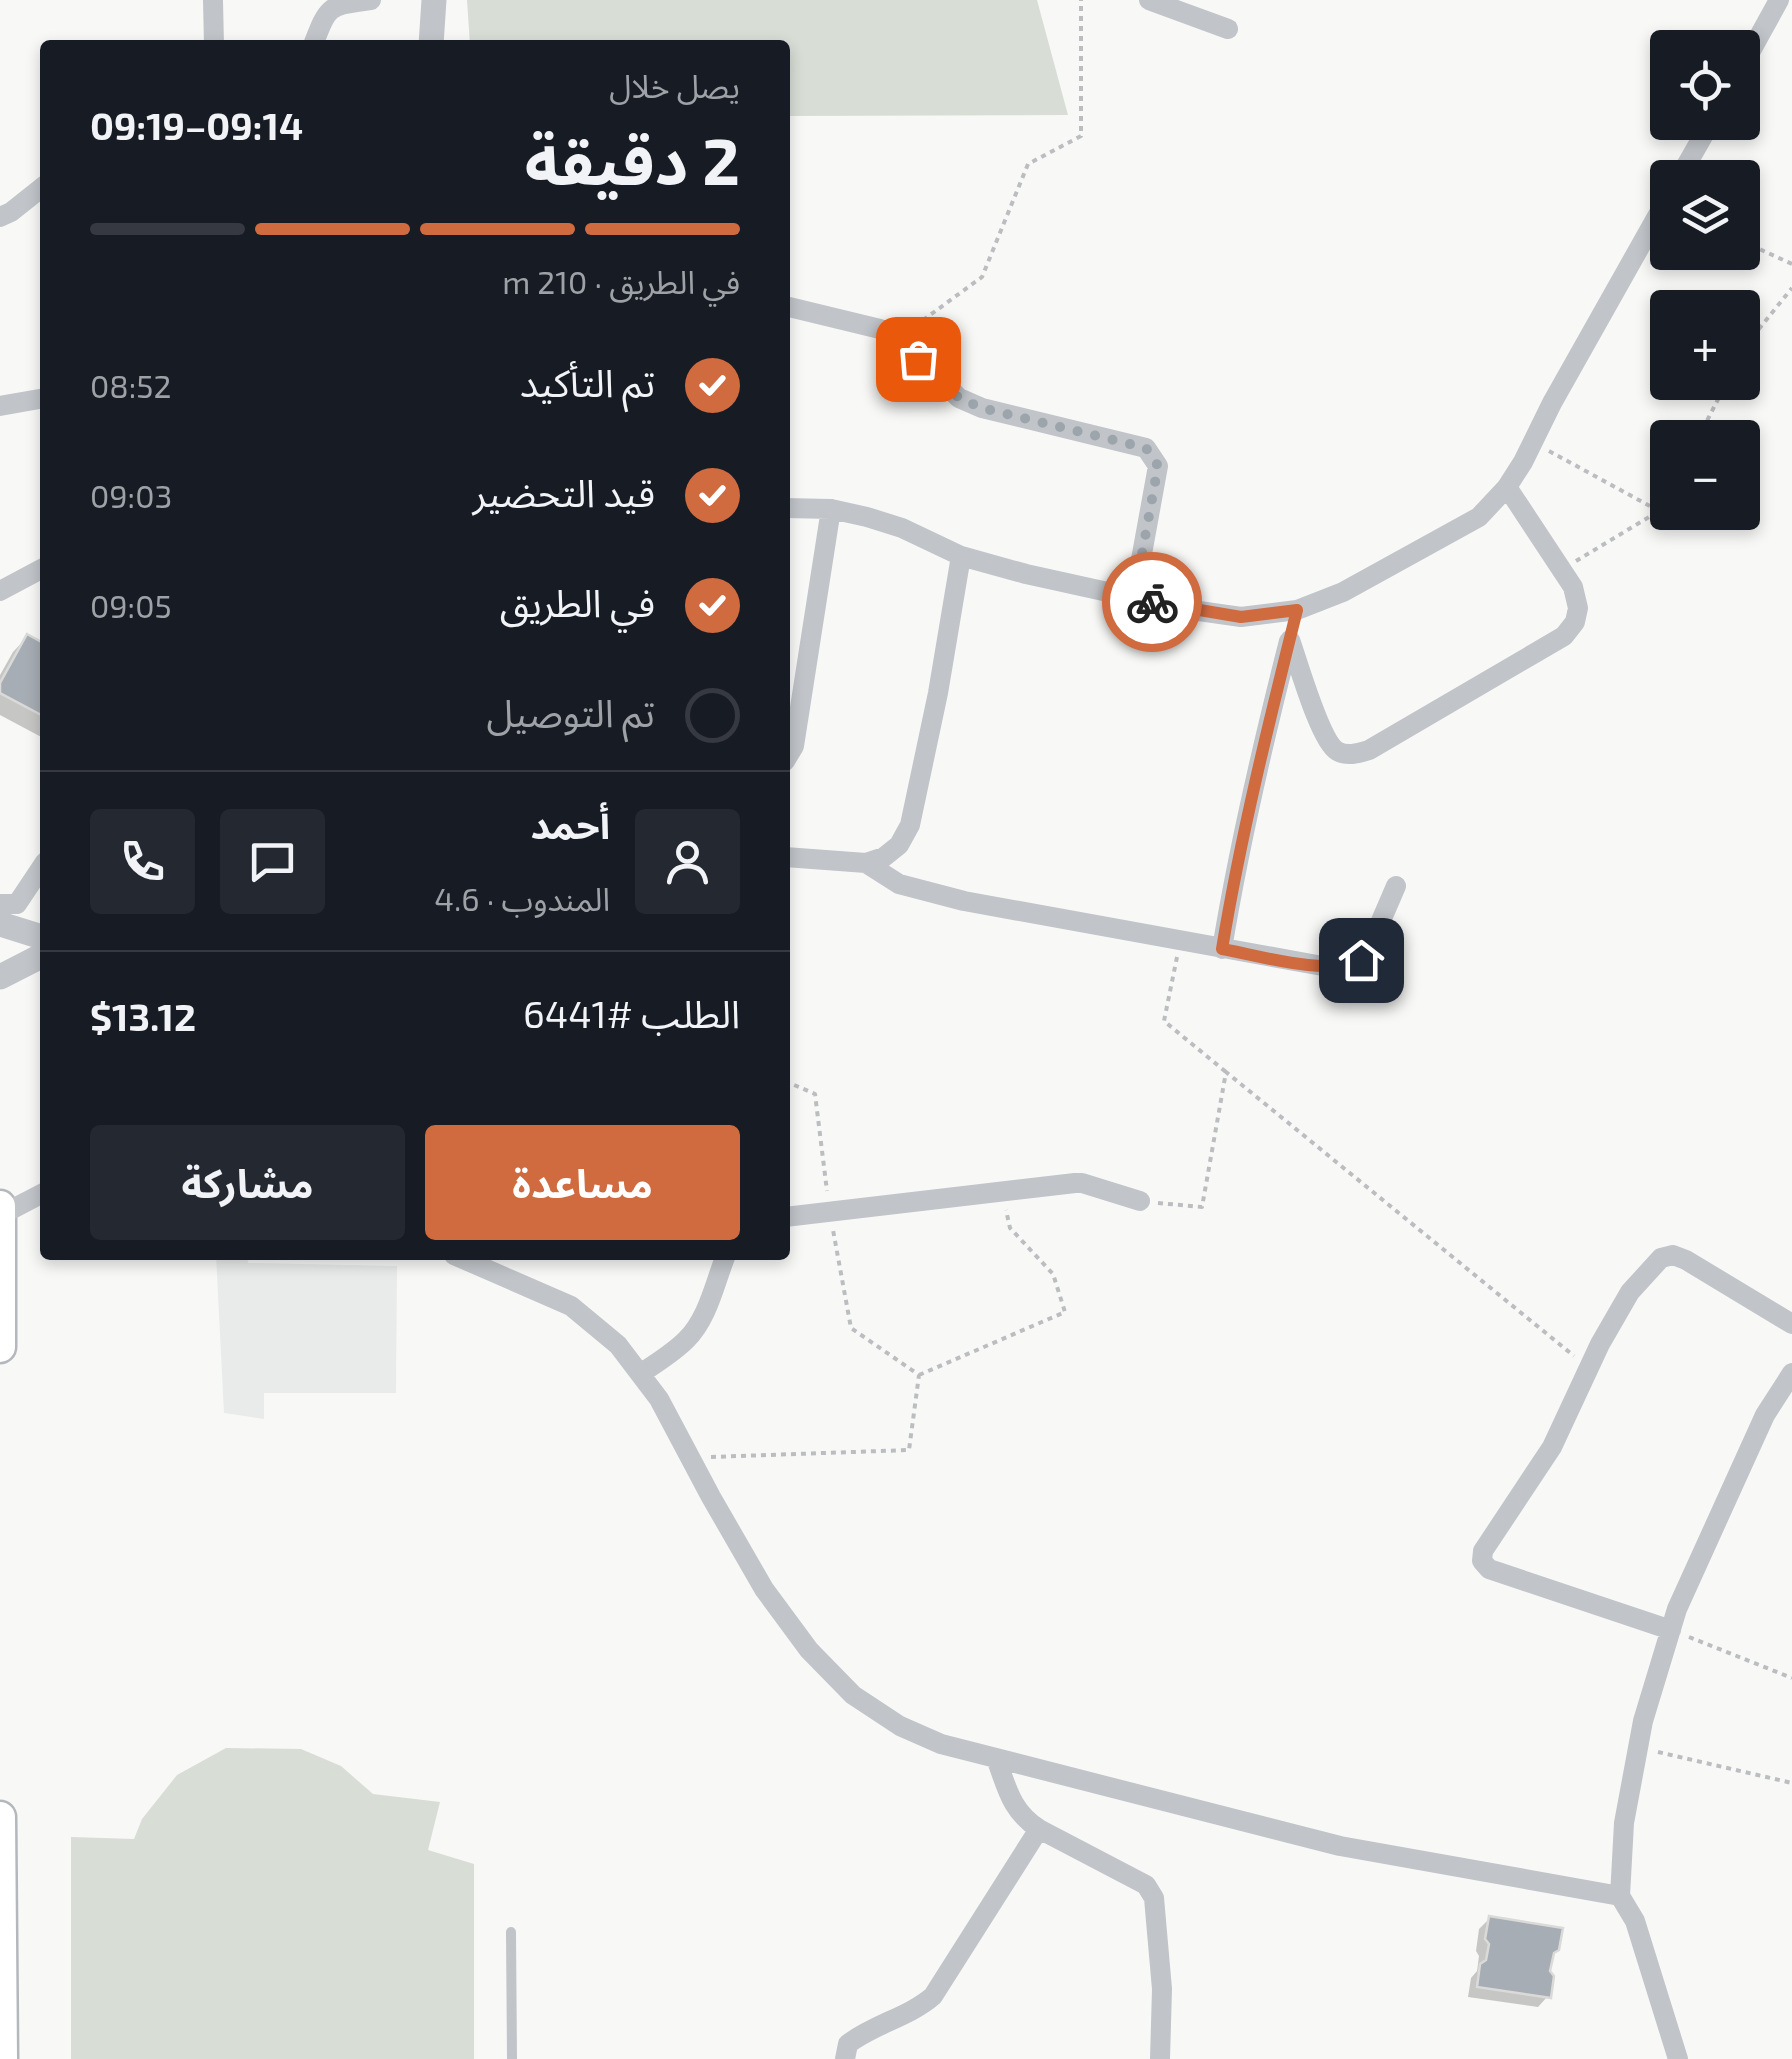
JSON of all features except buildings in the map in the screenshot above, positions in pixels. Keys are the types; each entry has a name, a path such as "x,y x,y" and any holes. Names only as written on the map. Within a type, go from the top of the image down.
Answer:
{"main road":[{"path":"0,1206 0,1347"},
{"path":"0,1816 2,2059"}],"street":[{"path":"214,0 214,40"},
{"path":"315,40 327,12 336,5 371,0"},
{"path":"431,40 434,0"},
{"path":"1149,0 1228,29"},
{"path":"1760,34 1779,0"},
{"path":"0,217 40,189"},
{"path":"790,508 831,509 867,517 902,528 961,556 1185,609 1241,617 1297,610 1344,592 1462,526 1479,516 1507,487 1650,230"},
{"path":"790,307 880,329 898,338 959,398 982,408 1146,448 1158,466 1134,598"},
{"path":"0,406 40,399"},
{"path":"1290,640 1325,738 1338,752 1352,754 1369,750 1564,636 1578,608 1573,587 1507,487"},
{"path":"790,753 831,509"},
{"path":"790,857 866,862 884,857 899,845 910,825 938,694 961,556"},
{"path":"0,591 40,570"},
{"path":"1222,949 1237,862 1297,610"},
{"path":"866,862 889,879 918,890 1328,967 1361,960 1396,886"},
{"path":"0,904 18,904 40,870"},
{"path":"0,924 40,936"},
{"path":"0,977 40,957"},
{"path":"790,1216 1082,1183 1140,1201"},
{"path":"0,1215 40,1195"},
{"path":"1671,1630 1489,1569 1482,1561 1483,1551 1552,1448 1600,1344 1630,1292 1661,1258 1673,1255 1686,1260 1792,1324"},
{"path":"465,1260 571,1306 618,1345 660,1398 764,1589 809,1650 853,1696 900,1726 941,1744 1340,1846 1620,1896"},
{"path":"642,1373 694,1330 724,1260"},
{"path":"1678,2059 1635,1921 1620,1896 1624,1823 1643,1720 1677,1609 1765,1415 1792,1373"},
{"path":"996,1758 1014,1807 1024,1819 1146,1885 1154,1898 1162,1989 1160,2059"},
{"path":"845,2059 848,2044 864,2032 933,1996 1039,1830"}],"lane":[{"path":"512,1932 512,2059"}],"path":[{"path":"898,338 982,277 1028,164 1080,136 1081,0"},
{"path":"1760,249 1792,264"},
{"path":"1760,328 1792,288"},
{"path":"1533,442 1650,507"},
{"path":"1562,570 1650,516"},
{"path":"1181,941 1164,1021 1589,1369"},
{"path":"1140,1201 1202,1207 1226,1072"},
{"path":"790,1083 815,1094 830,1212 851,1328 919,1375"},
{"path":"919,1375 1064,1312 1053,1274 1010,1228 1002,1192"},
{"path":"690,1457 910,1450 919,1375"},
{"path":"1671,1630 1792,1678"},
{"path":"1638,1748 1792,1782"}],"shaded area":[{"path":"467,0 1037,0 1068,115 790,116 790,40 470,40"},
{"path":"216,1260 397,1266 396,1393 264,1393 264,1419 224,1413"},
{"path":"226,1748 301,1749 341,1766 373,1794 440,1802 428,1850 474,1864 474,2059 71,2059 71,1837 134,1839 142,1819 177,1775"}],"way so far":[{"path":"918,359 959,398 982,408 1146,448 1158,466 1134,598 1152,602"}],"route":[{"path":"1152,602 1241,617 1297,610 1233,879 1222,949 1328,967 1361,960"}]}
